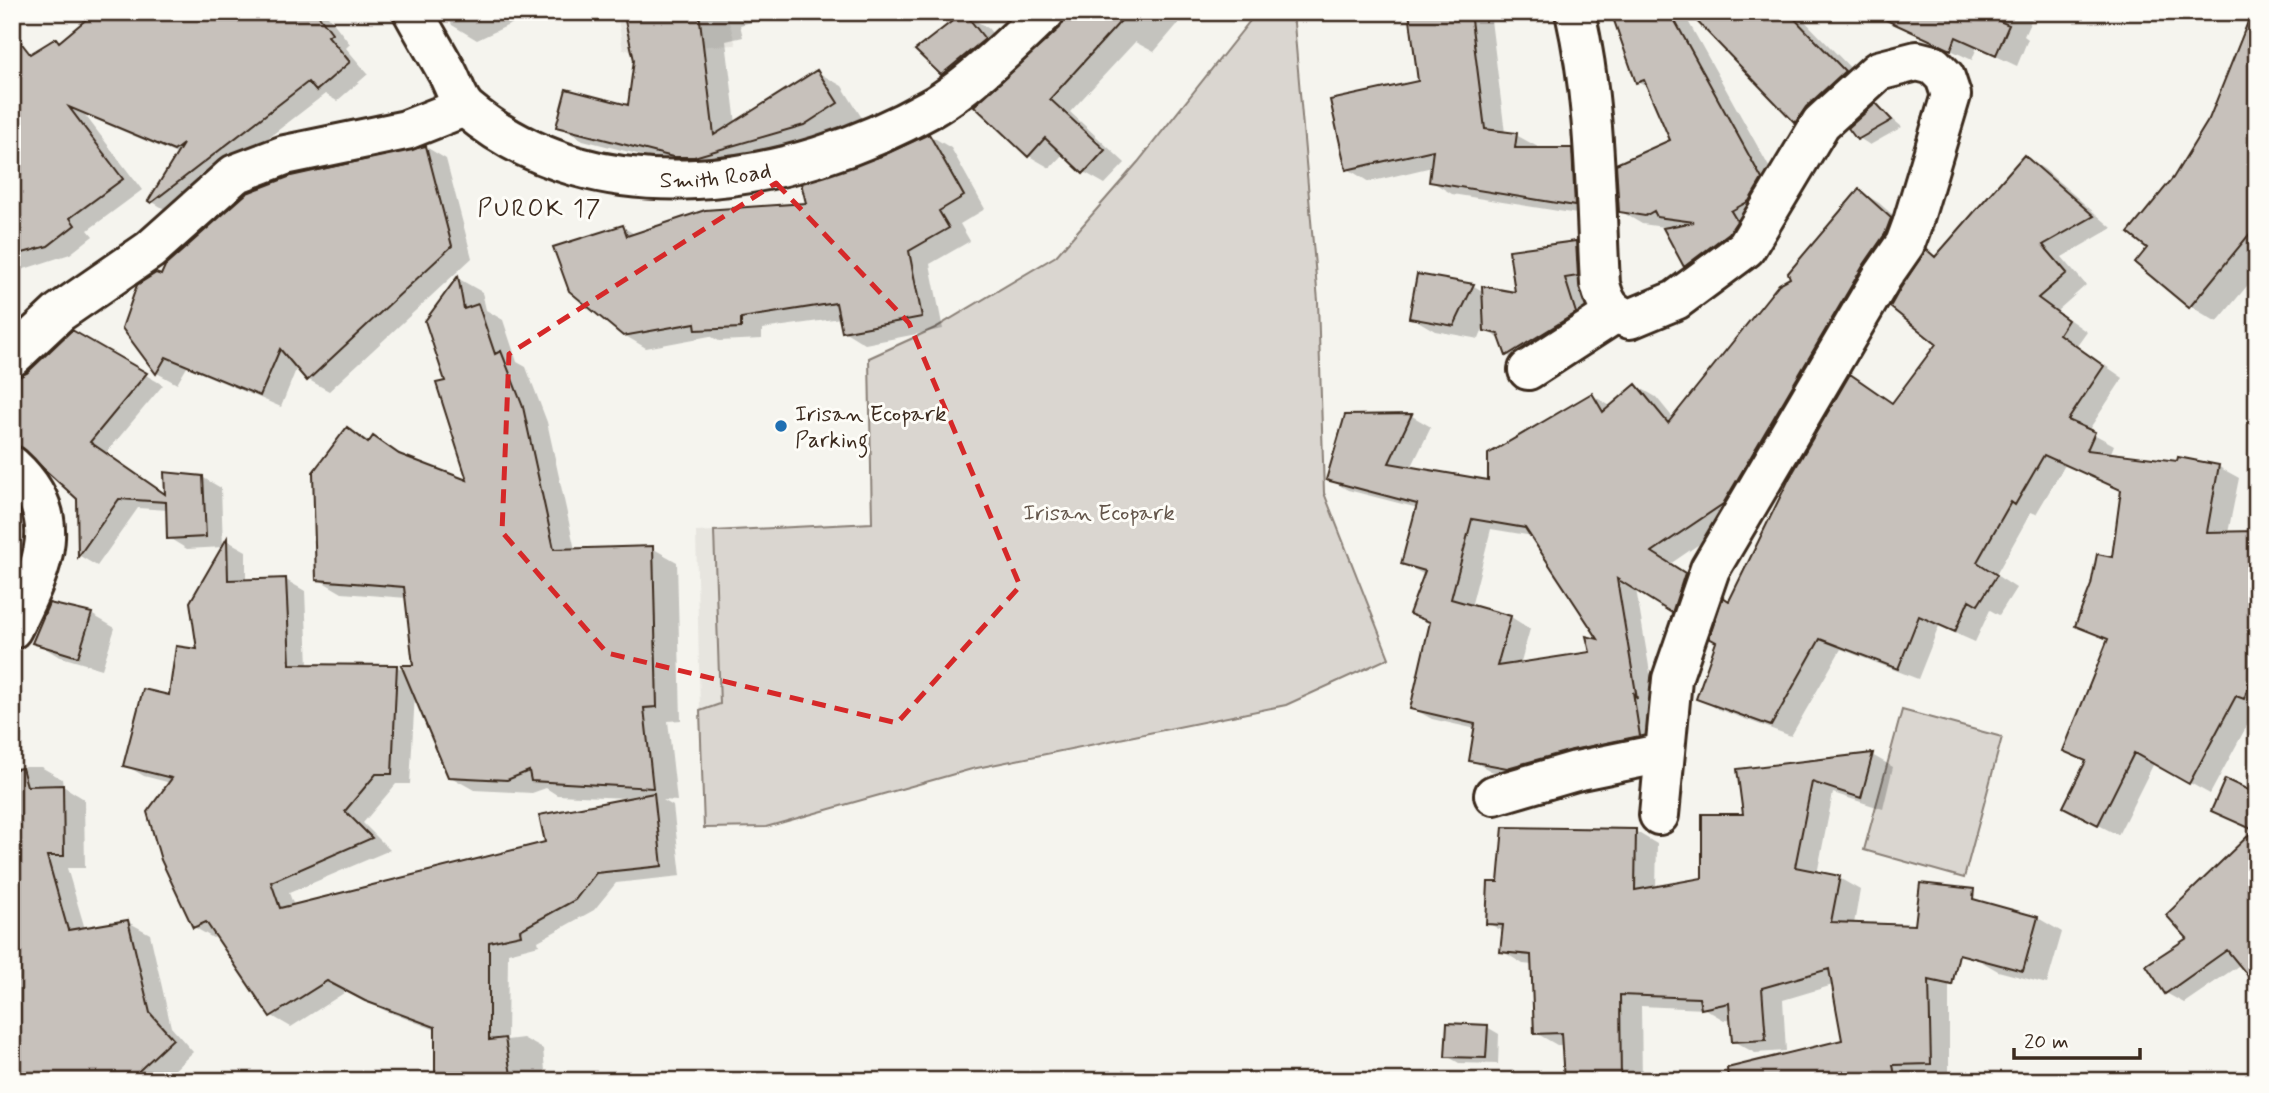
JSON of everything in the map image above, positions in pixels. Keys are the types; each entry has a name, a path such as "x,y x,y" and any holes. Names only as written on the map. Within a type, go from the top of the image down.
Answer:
{"street":[{"name":"Smith Road","path":"413,12 464,107 506,136 556,160 604,174 673,182 794,165 880,133 933,107 988,64 1045,12"},
{"path":"1575,12 1586,60 1594,120 1600,284 1604,299 1614,314 1630,319 1676,300 1746,248 1821,123 1878,71 1917,61 1933,65 1945,77 1951,95 1905,244 1710,569 1672,679 1659,815"},
{"path":"12,358 60,312 150,250 236,173 285,155 405,130 464,107"},
{"path":"1528,370 1614,314"},
{"path":"12,466 28,481 40,505 47,541 37,578 12,629"},
{"path":"1494,795 1576,771 1664,753"}],"highlighted area":[{"path":"776,183 909,323 1020,586 897,723 607,653 502,532 509,354"}],"shaded area":[{"path":"617,12 726,12 736,45 623,50"},
{"path":"714,531 720,705 700,711 696,532"}],"green space":[{"name":"Irisan Ecopark","path":"1257,12 1293,12 1318,301 1324,493 1389,658 1286,705 972,769 766,827 704,828 700,711 720,704 714,531 872,523 869,358 935,328 1056,256 1138,162"},
{"path":"1902,710 2002,737 1964,878 1864,850"}],"building":[{"path":"95,12 316,12 332,33 328,36 350,62 316,91 308,82 151,203 148,201 183,144 174,151 69,107 123,179 70,218 75,225 48,246 12,256 12,31 30,54 56,38 59,42"},
{"path":"623,12 699,12 714,135 817,70 838,103 804,125 694,157 673,157 556,127 566,89 628,105 634,60"},
{"path":"964,12 985,39 941,75 915,50"},
{"path":"1066,12 1129,12 1050,99 1105,150 1083,174 1045,138 1028,157 974,106 1060,28"},
{"path":"1409,12 1470,12 1485,129 1517,133 1515,148 1572,148 1575,206 1429,182 1433,150 1346,170 1330,100 1418,81"},
{"path":"1611,12 1670,12 1762,179 1749,201 1731,211 1737,221 1729,233 1684,267 1663,228 1694,222 1657,217 1654,211 1645,216 1619,212 1616,164 1670,140 1644,80 1636,83"},
{"path":"1688,12 1788,12 1845,71 1806,107 1795,123"},
{"path":"1869,12 1978,12 2009,25 1996,55 1956,37 1951,50"},
{"path":"2252,12 2257,12 2257,225 2189,308 2135,263 2147,248 2128,233 2173,178 2209,119"},
{"path":"1876,103 1892,120 1857,140 1848,128"},
{"path":"929,134 964,196 939,211 949,228 909,251 922,317 842,332 836,303 741,318 741,328 696,330 695,323 623,336 569,291 553,247 623,225 627,236 705,210 806,203 801,183 884,155"},
{"path":"426,146 452,246 307,381 280,349 260,396 166,357 156,374 122,328 137,285 156,273 161,275 165,266 247,193 291,176"},
{"path":"2024,155 2094,216 2043,245 2067,273 2038,298 2068,320 2059,334 2104,366 2068,420 2095,432 2087,450 2177,461 2178,457 2219,465 2207,532 2256,531 2257,663 2244,699 2236,696 2189,784 2134,753 2098,825 2063,807 2086,761 2063,751 2108,639 2075,626 2091,585 2097,554 2112,557 2121,490 2044,455 2015,505 2011,502 1977,562 1997,575 1978,605 1969,600 1955,632 1919,616 1898,669 1820,639 1771,726 1696,699 1716,642 1709,638 1723,597 1729,601 1789,479 1850,374 1892,403 1936,344 1890,307 1900,289 1926,249 1935,257"},
{"path":"1859,189 1891,218 1885,234 1863,266 1723,504 1652,552 1685,573 1672,613 1617,579 1637,699 1633,692 1640,736 1572,750 1507,768 1469,761 1475,724 1410,709 1430,622 1409,614 1425,571 1401,564 1417,504 1326,480 1345,415 1412,414 1389,463 1488,480 1488,454 1592,393 1603,412 1636,384 1668,423 1779,284 1790,278 1788,273","holes":["1472,519 1525,528 1598,639 1586,636 1590,652 1497,666 1511,616 1451,599"]},
{"path":"1576,241 1578,276 1565,278 1576,313 1506,356 1498,334 1484,331 1482,286 1515,292 1509,250"},
{"path":"1417,274 1474,284 1454,326 1409,318"},
{"path":"458,276 464,309 478,304 495,354 501,351 523,407 554,549 653,546 657,707 644,708 653,788 531,781 529,771 507,780 448,777 401,665 413,665 404,587 316,580 313,472 347,427 368,443 373,436 399,454 467,480 436,383 445,381 425,321"},
{"path":"72,330 147,373 90,442 165,494 164,472 203,476 206,537 167,539 166,502 119,499 78,557 77,499 12,440 12,379 27,373"},
{"path":"227,538 228,580 286,578 290,664 397,665 392,774 376,774 345,811 372,838 271,882 280,908 545,842 539,815 654,793 662,866 596,873 575,900 520,930 521,935 489,942 489,1040 505,1038 512,1081 435,1081 435,1027 365,1001 327,981 270,1017 206,922 193,928 161,860 147,812 172,778 123,766 143,689 169,695 176,646 197,649 190,602"},
{"path":"49,603 92,613 78,657 32,643"},
{"path":"1873,753 1861,798 1812,782 1795,867 1840,876 1831,922 1915,925 1920,883 1974,889 1973,899 2038,917 2023,971 1959,954 1952,985 1929,980 1931,1064 1893,1065 1896,1081 1728,1081 1727,1068 1842,1040 1829,969 1762,988 1766,1040 1732,1042 1729,1003 1701,1009 1699,998 1620,995 1621,1081 1564,1081 1561,1033 1534,1034 1531,955 1500,952 1503,925 1486,924 1488,882 1498,882 1503,827 1636,829 1635,890 1702,878 1702,814 1743,814 1737,769"},
{"path":"22,768 27,786 63,785 64,856 47,856 68,930 128,920 150,1013 173,1039 128,1081 29,1081 12,1064 12,770"},
{"path":"2225,779 2257,794 2257,987 2227,950 2165,994 2146,965 2187,938 2166,915 2254,830 2211,811"},
{"path":"1447,1023 1488,1025 1486,1058 1445,1057"}],"place":[{"name":"Irisan Ecopark Parking","path":"781,426"}],"district":[{"name":"PUROK 17","path":"540,208"}]}
